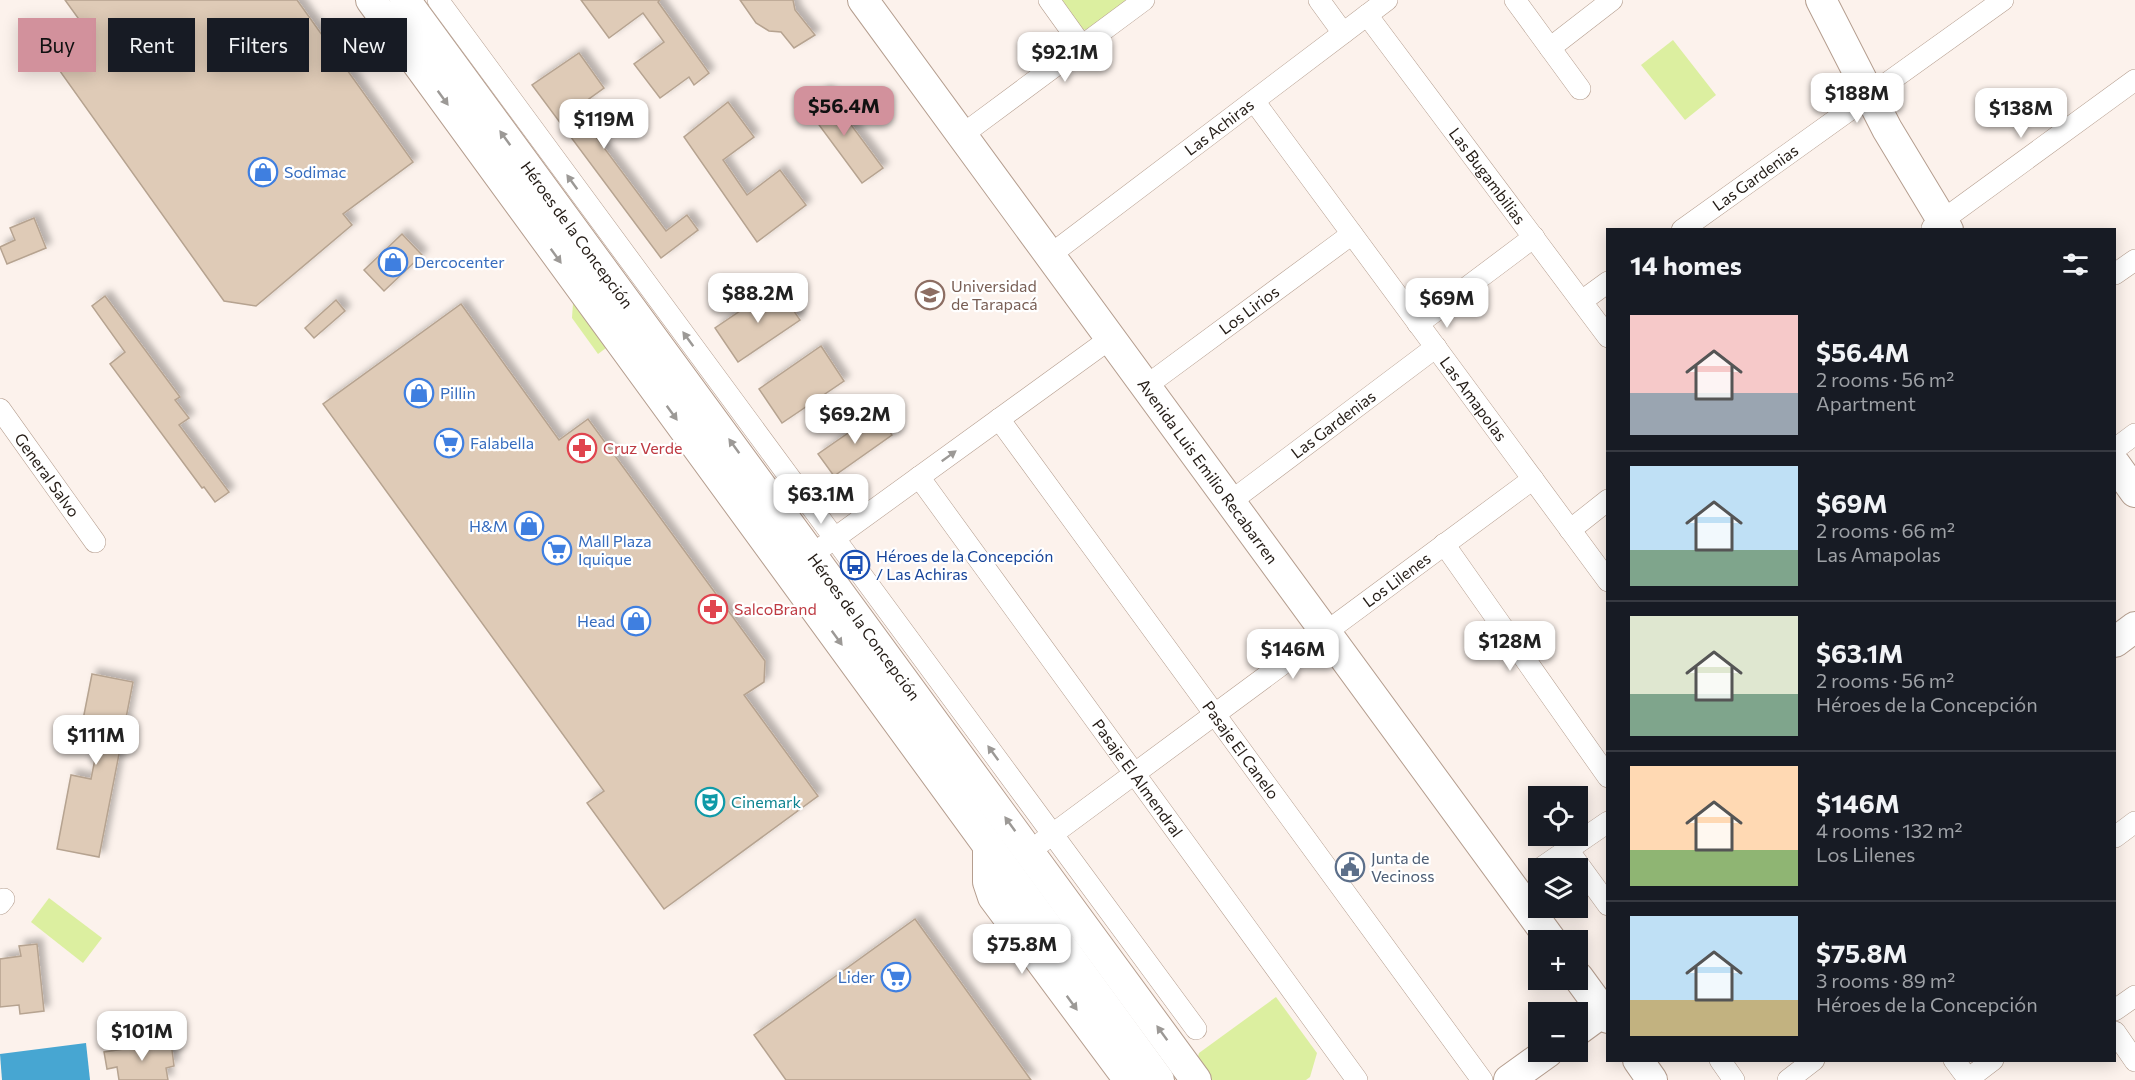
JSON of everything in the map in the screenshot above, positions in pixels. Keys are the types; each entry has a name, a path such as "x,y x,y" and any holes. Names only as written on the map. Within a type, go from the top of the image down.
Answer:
{"main road":[{"name":"Héroes de la Concepción","path":"371,0 384,18"},
{"name":"Héroes de la Concepción","path":"405,0 824,546 1041,842 1196,1080"},
{"name":"Avenida Luis Emilio Recabarren","path":"863,0 1544,930"},
{"path":"1821,0 1869,96 1940,227"},
{"path":"407,45 442,50"},
{"name":"Héroes de la Concepción","path":"407,49 1159,1080"},
{"path":"2116,465 2135,492"},
{"path":"2116,641 2135,627"},
{"path":"988,845 988,882 993,897 1129,1080"},
{"path":"1588,990 1606,1013 1588,1024"},
{"path":"1509,1080 1534,1062"},
{"path":"1639,1062 1652,1080"}],"street":[{"name":"Héroes de la Concepción","path":"438,0 824,546"},
{"path":"1049,0 1082,46"},
{"path":"962,135 1144,0"},
{"path":"1318,0 1343,33"},
{"name":"Las Achiras","path":"1050,255 1387,0"},
{"path":"1515,0 1580,89"},
{"path":"1550,48 1612,0"},
{"name":"Las Gardenias","path":"1685,228 2003,0"},
{"name":"Las Bugambilias","path":"1368,15 1606,334"},
{"path":"1940,227 2135,80"},
{"name":"Las Amapolas","path":"1254,101 1606,577"},
{"name":"Los Lirios","path":"1146,386 1352,234"},
{"path":"1418,324 1534,237"},
{"path":"2116,273 2135,260"},
{"path":"1582,301 1606,283"},
{"path":"775,554 824,546 1111,338"},
{"name":"Las Gardenias","path":"1230,502 1436,347"},
{"name":"General Salvo","path":"0,409 95,542"},
{"name":"Pasaje El Canelo","path":"999,419 1482,1080"},
{"path":"2116,448 2135,434"},
{"name":"Pasaje El Almendral","path":"919,477 1357,1080"},
{"name":"Los Lilenes","path":"1041,842 1533,478"},
{"path":"1570,530 1606,502"},
{"path":"1444,544 1606,774"},
{"path":"2116,836 2135,822"},
{"path":"1556,858 1606,823"},
{"name":"Héroes de la Concepción","path":"1041,842 1196,1029"},
{"path":"1568,850 1606,903"},
{"path":"1513,888 1528,877"},
{"path":"2116,1009 2135,996"},
{"path":"2116,1033 2135,1061"},
{"path":"1721,1062 1734,1080"},
{"path":"1788,1080 1811,1062"},
{"path":"1955,1062 1968,1079 1991,1062"}],"green space":[{"path":"1059,0 1134,0 1091,32 1078,27"},
{"path":"1673,40 1716,95 1685,120 1641,65"},
{"path":"573,303 606,348 598,354 572,318"},
{"path":"49,898 102,938 83,963 31,922"},
{"path":"1276,997 1317,1053 1310,1077 1306,1080 1208,1080 1196,1064 1199,1053"}],"water":[{"path":"620,100 641,119 629,132 608,113"},
{"path":"86,1043 90,1080 2,1080 0,1054"}],"building":[{"path":"65,0 297,0 321,34 321,72 349,72 413,162 343,214 352,225 256,306 224,301 61,72 96,72 96,18 78,18"},
{"path":"581,0 660,0 658,2 709,73 694,85 689,77 660,98 634,64 664,42 643,13 609,38"},
{"path":"740,0 793,0 795,10 815,35 794,48 781,32 769,31 756,23"},
{"path":"579,53 604,88 575,109 666,231 687,215 698,230 661,258 532,85"},
{"path":"826,91 883,168 862,183 805,106"},
{"path":"728,102 754,137 723,160 747,195 780,170 806,205 757,242 684,137"},
{"path":"34,218 46,248 7,264 0,247 15,240 10,228"},
{"name":"Dercocenter","path":"402,234 422,255 384,291 364,270"},
{"path":"777,286 800,320 738,362 715,328"},
{"path":"105,296 180,397 175,400 189,418 179,425 229,492 215,502 204,487 202,488 110,364 125,352 92,306"},
{"path":"336,300 345,311 314,338 305,328"},
{"name":"Mall Plaza Iquique","path":"461,304 559,440 588,419 765,661 764,682 744,695 818,796 664,909 587,803 604,791 323,404"},
{"path":"821,346 844,381 782,423 759,389"},
{"path":"877,413 892,435 834,476 818,454"},
{"path":"92,674 133,682 99,857 57,849 71,775 91,779 97,749 78,745"},
{"name":"Lider","path":"915,919 1031,1080 786,1080 754,1035"},
{"path":"37,944 44,1011 20,1014 19,1005 0,1007 0,959 21,956 19,946"},
{"path":"171,1042 174,1066 166,1068 168,1080 119,1080 117,1067 107,1069 104,1052"}],"place":[{"name":"Sodimac","path":"263,172"},
{"name":"Dercocenter","path":"393,262"},
{"name":"Universidad de Tarapacá","path":"930,295"},
{"name":"Pillin","path":"419,393"},
{"name":"Falabella","path":"449,443"},
{"name":"Cruz Verde","path":"582,448"},
{"name":"H&M","path":"529,526"},
{"name":"Mall Plaza Iquique","path":"557,550"},
{"name":"Héroes de la Concepción / Las Achiras","path":"855,565"},
{"name":"SalcoBrand","path":"713,609"},
{"name":"Head","path":"636,621"},
{"name":"Cinemark","path":"710,802"},
{"name":"Junta de Vecinoss","path":"1350,867"},
{"name":"Lider","path":"896,977"}]}
